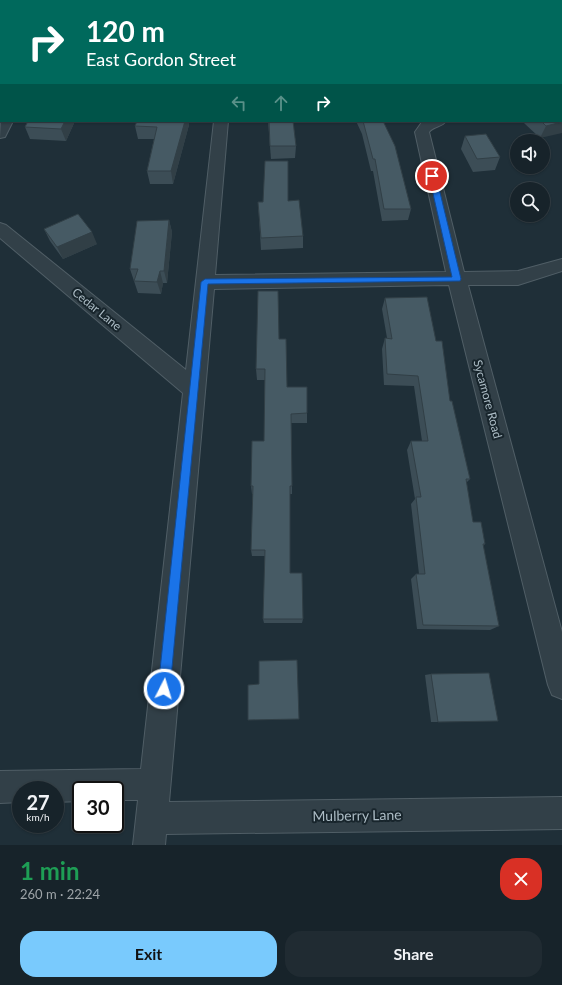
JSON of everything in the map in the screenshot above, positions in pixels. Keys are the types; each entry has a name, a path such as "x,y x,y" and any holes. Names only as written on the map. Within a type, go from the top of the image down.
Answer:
{"street":[{"path":"0,134 6,122"},
{"path":"150,832 221,122"},
{"name":"Sycamore Road","path":"436,122 427,125 422,132 457,279 562,685"},
{"name":"Cedar Lane","path":"0,229 194,389"},
{"path":"205,282 518,278 562,265"},
{"path":"0,787 155,784"},
{"name":"Mulberry Lane","path":"150,832 562,813"}],"building":[{"path":"28,122 64,122 61,129 25,127"},
{"path":"137,122 185,122 171,171 147,171 157,127 135,126"},
{"path":"269,122 293,122 296,146 270,146"},
{"path":"363,122 383,122 395,146 411,209 384,209 375,159 373,159"},
{"path":"542,122 562,122 546,126"},
{"path":"486,134 500,157 477,159 465,136"},
{"path":"265,161 288,161 288,201 299,200 303,236 261,238 258,202 263,202"},
{"path":"78,214 92,232 57,247 44,229"},
{"path":"169,220 164,271 160,271 157,282 134,281 138,269 130,269 137,221"},
{"path":"258,291 278,291 279,339 286,339 287,387 307,387 307,413 291,414 292,486 290,486 290,573 302,573 303,619 263,619 265,550 251,550 253,486 251,486 252,441 264,441 265,369 256,369"},
{"path":"427,297 436,341 442,341 450,401 452,401 470,479 466,479 473,522 481,522 485,544 483,544 499,626 423,625 416,574 425,574 416,497 421,497 411,441 428,441 418,376 387,374 385,338 392,339 385,298"},
{"path":"297,660 299,719 248,720 248,685 259,684 259,661"},
{"path":"489,673 498,721 438,722 431,674"}],"route":[{"path":"164,689 205,282 457,279 432,176"}]}
